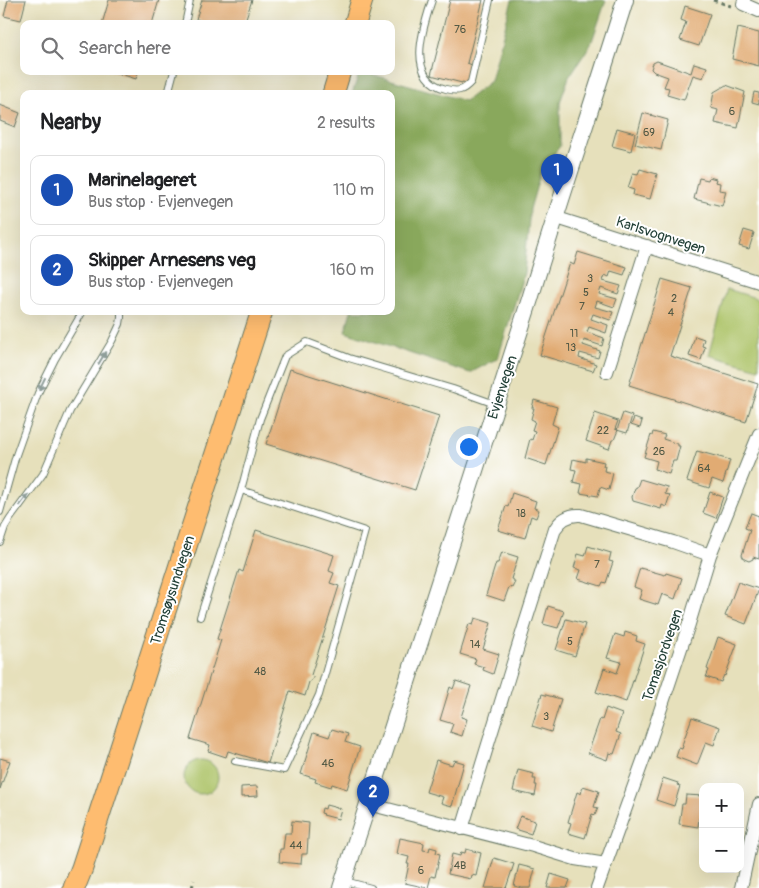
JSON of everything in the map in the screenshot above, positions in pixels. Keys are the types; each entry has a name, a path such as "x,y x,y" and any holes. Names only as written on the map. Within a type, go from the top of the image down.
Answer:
{"highway":[{"path":"356,20 362,0"},
{"path":"334,90 339,75"},
{"name":"Tromsøysundvegen","path":"78,881 261,315"}],"street":[{"name":"Evjenvegen","path":"343,884 625,0"},
{"path":"742,4 759,11"},
{"name":"Karlsvognvegen","path":"554,218 759,282"},
{"path":"607,372 647,246"},
{"name":"Tomasjordvegen","path":"597,888 689,624 710,555 759,434"},
{"path":"462,829 555,529 560,522 569,516 581,515 710,555"},
{"path":"368,804 533,846 575,859 606,864"},
{"path":"741,888 759,804"}],"lane":[{"path":"185,20 190,0"},
{"path":"432,0 420,48 420,63 429,80 439,86 458,91 465,89 471,82 490,0"},
{"path":"169,90 173,75"},
{"path":"5,527 0,512 16,455 38,393 81,315"},
{"path":"0,542 10,519 43,474 70,411 112,341 120,324 121,315"},
{"path":"200,618 241,490 260,419 285,356 307,342 349,358 496,404"},
{"path":"236,761 284,770 319,695 365,531 241,490"},
{"path":"343,884 371,888"}],"path":[{"path":"713,0 742,4"},
{"path":"192,888 194,880"}],"green space":[{"path":"512,0 606,0 591,44 569,77 560,102 560,146 541,171 530,209 524,273 498,358 470,373 345,332 350,315 395,315 395,90 353,90 359,75 374,75 465,101 491,81"},
{"path":"727,289 759,299 759,369 709,355"},
{"path":"201,760 213,765 218,777 213,789 201,794 189,789 184,777 189,765"}],"building":[{"path":"8,0 26,0 21,20 4,16"},
{"path":"109,0 159,0 153,20 103,20"},
{"path":"202,0 252,0 245,20 196,19"},
{"path":"450,0 483,0 467,63 472,65 468,83 431,75"},
{"path":"685,6 710,14 699,46 680,40 686,22 681,20"},
{"path":"738,28 759,33 759,66 732,59"},
{"path":"657,61 691,73 694,63 707,67 703,78 693,75 684,100 667,95 669,88 664,87 668,77 651,69 653,63"},
{"path":"124,75 137,75 136,79"},
{"path":"726,85 745,92 738,128 715,123 718,110 711,108 714,92"},
{"path":"754,92 759,93 759,104 752,102"},
{"path":"0,105 20,113 15,127 0,121"},
{"path":"643,113 668,120 661,150 635,144"},
{"path":"617,128 635,133 631,151 612,146"},
{"path":"640,169 657,174 650,199 633,195 634,190 628,188 633,173 638,174"},
{"path":"709,177 716,179 715,182 720,183 719,190 726,191 722,206 694,199 699,178 708,180"},
{"path":"744,230 754,233 749,249 739,246"},
{"path":"578,252 627,267 624,275 611,271 609,277 605,275 603,281 621,286 618,294 601,288 599,294 617,299 614,307 597,301 595,307 613,312 610,320 593,314 591,319 608,325 606,333 589,327 587,332 604,338 602,346 584,340 583,345 600,351 598,358 580,353 579,358 596,364 593,371 540,355 570,263 574,265"},
{"path":"662,279 692,288 670,356 758,384 746,422 629,385"},
{"path":"695,336 704,339 702,346 705,347 701,360 689,356"},
{"path":"290,369 439,416 415,490 266,444"},
{"path":"534,400 557,407 552,424 558,427 546,465 525,458 530,439 532,440 535,431 532,430 535,421 531,419"},
{"path":"595,413 618,421 615,429 618,430 609,449 586,441"},
{"path":"623,413 632,416 627,433 617,430"},
{"path":"634,418 642,421 640,428 631,425"},
{"path":"653,432 665,435 663,439 680,446 676,461 673,461 669,474 655,469 657,461 644,457"},
{"path":"697,451 730,460 723,483 712,479 709,488 687,481"},
{"path":"586,458 604,462 604,471 613,473 609,490 600,487 598,496 580,493 582,484 573,482 576,470 571,469 573,459 586,462"},
{"path":"640,479 667,487 665,494 670,495 666,507 662,505 661,509 633,501 632,497"},
{"path":"710,492 723,497 716,518 703,513"},
{"path":"512,493 536,501 534,508 539,510 536,518 531,516 525,538 498,530"},
{"path":"751,513 759,516 759,559 753,557 749,561 744,559 742,555 750,530 745,528"},
{"path":"256,530 334,555 329,571 334,573 330,583 339,586 311,675 313,679 309,682 305,696 290,691 268,763 228,751 226,757 208,751 210,745 190,739 221,640 217,639 239,570 243,572"},
{"path":"588,546 611,553 609,561 613,562 606,583 603,582 601,586 578,579 581,570 574,568 578,554 585,556"},
{"path":"502,552 518,557 511,579 515,582 512,588 509,587 504,601 486,595 496,563 498,563"},
{"path":"640,568 682,578 675,599 662,594 658,605 639,599 642,590 634,587"},
{"path":"738,582 759,589 746,624 725,616"},
{"path":"548,606 564,611 558,628 543,624"},
{"path":"475,618 491,623 483,649 499,654 493,674 483,670 484,667 474,664 476,659 460,654 469,624 473,625"},
{"path":"566,619 585,624 575,656 556,650"},
{"path":"625,632 637,636 636,641 645,644 626,702 596,692 604,668 617,673 621,662 607,658 615,634 624,637"},
{"path":"718,637 737,644 721,682 706,677"},
{"path":"456,681 471,686 461,717 467,719 462,736 450,732 453,724 440,720 450,687 453,689"},
{"path":"542,694 561,699 551,732 532,726"},
{"path":"606,708 622,714 616,732 621,734 614,754 609,753 607,760 588,753"},
{"path":"692,717 720,727 714,745 706,742 697,765 676,757 679,748 682,749"},
{"path":"332,729 348,734 345,742 360,747 347,789 332,784 331,787 315,782 316,779 301,774 314,732 329,737"},
{"path":"0,758 10,761 0,789"},
{"path":"436,760 452,765 454,760 464,763 452,806 441,803 443,797 426,792"},
{"path":"518,770 534,774 533,779 536,779 535,785 537,785 535,796 513,791"},
{"path":"663,778 678,783 677,785 680,786 674,806 656,800"},
{"path":"257,786 258,796 241,797 241,787"},
{"path":"583,786 599,791 594,807 598,808 595,815 592,814 585,838 568,833 571,823 568,822 577,792 581,794"},
{"path":"686,795 699,796 698,827 679,824 682,804 685,804"},
{"path":"326,805 341,809 338,819 321,813 322,808 325,809"},
{"path":"520,816 535,821 531,834 515,829"},
{"path":"292,821 309,823 307,854 302,854 301,864 279,862 280,849 283,849 285,833 291,833"},
{"path":"400,838 424,843 423,850 429,851 430,847 437,849 436,853 440,854 435,877 431,876 428,888 405,883 409,857 397,854"},
{"path":"466,849 481,853 476,876 472,875 471,879 448,874 452,854 460,856 461,852 465,853"},
{"path":"494,858 514,864 506,888 485,888"},
{"path":"519,865 535,869 530,888 514,886"},
{"path":"551,874 570,880 567,888 547,888"}],"place":[{"name":"Marinelageret","path":"557,195"},
{"name":"Skipper Arnesens veg","path":"373,817"}]}
